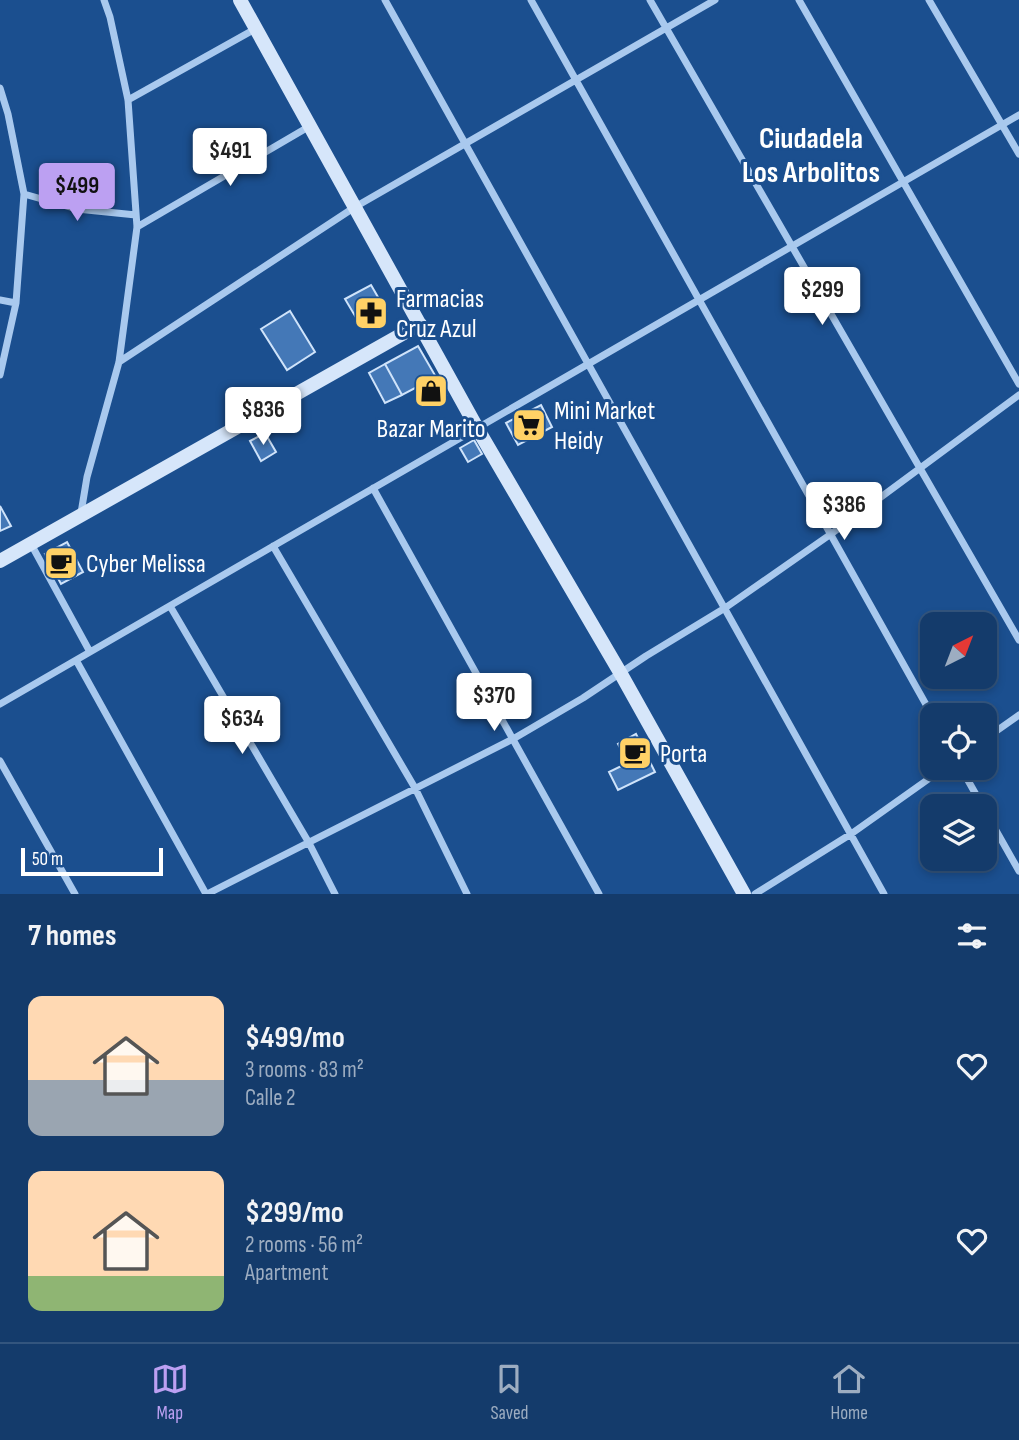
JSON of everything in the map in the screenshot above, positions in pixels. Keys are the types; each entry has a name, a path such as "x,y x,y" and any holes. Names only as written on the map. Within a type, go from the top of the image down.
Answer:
{"street":[{"path":"81,514 87,477 119,362 137,227 128,100 104,0"},
{"path":"240,0 477,428 621,674 744,894"},
{"path":"385,0 884,894"},
{"path":"531,0 925,703"},
{"path":"650,0 1019,640"},
{"path":"119,362 355,207 715,0"},
{"path":"799,0 1019,384"},
{"path":"929,0 1019,154"},
{"path":"128,100 256,28"},
{"path":"0,88 24,194 16,303 0,375"},
{"path":"0,704 1019,115"},
{"path":"137,227 310,126"},
{"path":"24,194 77,209 136,215"},
{"path":"0,300 16,303"},
{"path":"0,561 420,324"},
{"path":"76,660 207,894 513,739 621,674 725,608 831,534 1019,395"},
{"path":"373,488 600,894"},
{"path":"31,544 90,652"},
{"path":"273,546 415,788 467,894"},
{"path":"170,606 309,843 335,894"},
{"path":"997,731 1019,715"},
{"path":"0,761 75,894"},
{"path":"755,894 851,834 927,780"},
{"path":"997,832 1019,871"}],"building":[{"path":"371,285 386,311 361,326 345,299"},
{"path":"290,311 315,352 287,370 261,329"},
{"path":"418,346 436,377 402,395 385,364"},
{"path":"385,364 402,395 385,403 369,373"},
{"name":"Bazar Marito","path":"436,377 446,395 427,405 417,387"},
{"name":"Mini Market Heidy","path":"541,405 552,427 518,445 506,423"},
{"path":"265,433 276,452 261,461 250,441"},
{"path":"474,440 482,454 468,462 460,448"},
{"path":"0,506 11,526 0,531"},
{"path":"67,542 83,572 61,584 45,554"},
{"path":"636,734 646,754 628,763 618,744"},
{"path":"646,754 655,772 618,790 609,772"}],"place":[{"name":"Farmacias Cruz Azul","path":"371,313"},
{"name":"Bazar Marito","path":"431,391"},
{"name":"Mini Market Heidy","path":"529,425"},
{"name":"Cyber Melissa","path":"61,563"},
{"name":"Porta","path":"635,753"}],"district":[{"name":"Ciudadela Los Arbolitos","path":"811,155"}]}
